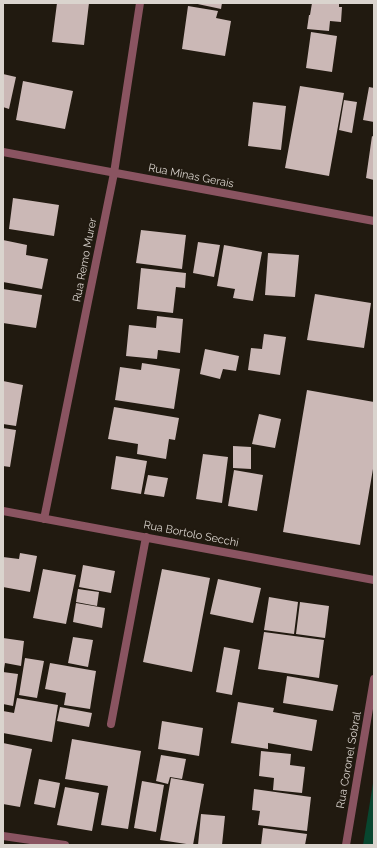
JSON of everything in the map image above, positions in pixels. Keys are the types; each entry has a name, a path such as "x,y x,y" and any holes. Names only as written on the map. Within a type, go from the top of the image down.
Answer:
{"street":[{"name":"Rua Remo Murer","path":"44,519 114,172 140,3"},
{"name":"Rua Minas Gerais","path":"3,152 374,221"},
{"name":"Rua Bortolo Secchi","path":"3,511 374,580"},
{"path":"111,724 146,537"},
{"name":"Rua Coronel Sobral","path":"346,845 374,679"},
{"path":"3,836 65,845"}],"green space":[{"path":"374,777 374,845 363,845"}],"building":[{"path":"57,3 89,3 84,45 52,42"},
{"path":"193,3 222,3 221,9"},
{"path":"312,3 339,3 339,7 342,7 341,22 330,21 329,31 307,29"},
{"path":"188,6 218,11 216,18 231,21 225,56 182,49"},
{"path":"311,32 337,36 332,72 306,68"},
{"path":"3,74 16,77 9,109 3,107"},
{"path":"23,81 73,91 65,129 16,120"},
{"path":"300,86 344,93 329,176 285,168"},
{"path":"369,87 374,88 374,122 363,120"},
{"path":"344,100 357,102 352,133 339,130"},
{"path":"253,102 286,106 281,150 248,146"},
{"path":"372,136 374,137 374,180 366,178"},
{"path":"13,198 59,205 54,236 9,229"},
{"path":"141,230 186,235 182,269 136,263"},
{"path":"3,240 27,245 26,255 48,259 42,289 3,282"},
{"path":"198,242 220,245 214,277 193,273"},
{"path":"224,245 262,252 253,301 233,298 235,289 217,286"},
{"path":"268,253 299,255 295,297 265,295"},
{"path":"141,268 186,273 185,288 176,287 173,313 137,309"},
{"path":"3,289 42,295 36,328 3,323"},
{"path":"315,294 371,303 364,348 307,340"},
{"path":"157,316 183,319 180,353 158,350 157,359 126,356 129,325 156,328"},
{"path":"264,334 286,337 280,375 248,370 251,348 262,349"},
{"path":"205,349 239,356 236,371 223,369 220,379 200,374"},
{"path":"142,363 180,369 174,409 115,400 120,367 141,370"},
{"path":"3,381 23,385 16,426 3,424"},
{"path":"307,390 374,402 374,463 360,545 283,532"},
{"path":"114,407 179,418 175,440 169,439 166,459 137,454 138,444 108,439"},
{"path":"259,414 281,419 275,448 252,444"},
{"path":"3,428 16,430 10,467 3,466"},
{"path":"233,446 251,447 251,469 233,468"},
{"path":"203,454 228,457 222,503 196,499"},
{"path":"116,456 147,461 141,494 111,489"},
{"path":"234,470 263,475 257,511 228,506"},
{"path":"148,475 168,478 164,497 144,494"},
{"path":"20,553 37,556 30,592 3,587 3,557 19,559"},
{"path":"83,565 115,571 111,593 79,587"},
{"path":"43,569 76,575 66,624 33,618"},
{"path":"162,569 210,578 192,672 143,662"},
{"path":"218,579 261,588 253,623 210,614"},
{"path":"78,589 99,592 97,606 76,602"},
{"path":"269,597 298,602 294,634 264,630"},
{"path":"300,602 329,606 325,638 296,634"},
{"path":"76,603 105,608 102,628 73,622"},
{"path":"264,632 324,640 319,678 258,669"},
{"path":"73,637 93,640 88,667 68,663"},
{"path":"3,638 24,641 21,666 5,663 3,669"},
{"path":"224,647 240,650 232,695 216,692"},
{"path":"25,658 44,661 37,698 19,695"},
{"path":"50,663 96,671 90,709 64,705 66,693 45,689"},
{"path":"3,672 18,674 13,706 3,704"},
{"path":"287,676 338,685 333,711 283,703"},
{"path":"17,698 58,705 52,742 3,733 3,711 14,713"},
{"path":"238,702 274,708 273,712 317,720 312,751 268,743 268,749 231,743"},
{"path":"60,707 92,713 89,727 57,721"},
{"path":"162,721 203,728 199,756 158,749"},
{"path":"72,739 141,751 128,829 101,825 108,786 65,779"},
{"path":"3,743 32,749 20,807 3,804"},
{"path":"261,751 291,754 290,765 305,767 302,793 273,790 274,778 259,776"},
{"path":"161,755 186,759 182,779 170,777 168,784 156,781"},
{"path":"171,778 204,784 193,845 160,840"},
{"path":"39,779 60,783 55,808 34,804"},
{"path":"142,781 164,785 156,832 134,828"},
{"path":"65,787 99,793 92,831 57,825"},
{"path":"254,789 311,797 307,831 258,825 260,811 252,810"},
{"path":"201,814 225,816 222,845 198,845"},
{"path":"263,828 307,834 305,845 261,845"}]}
